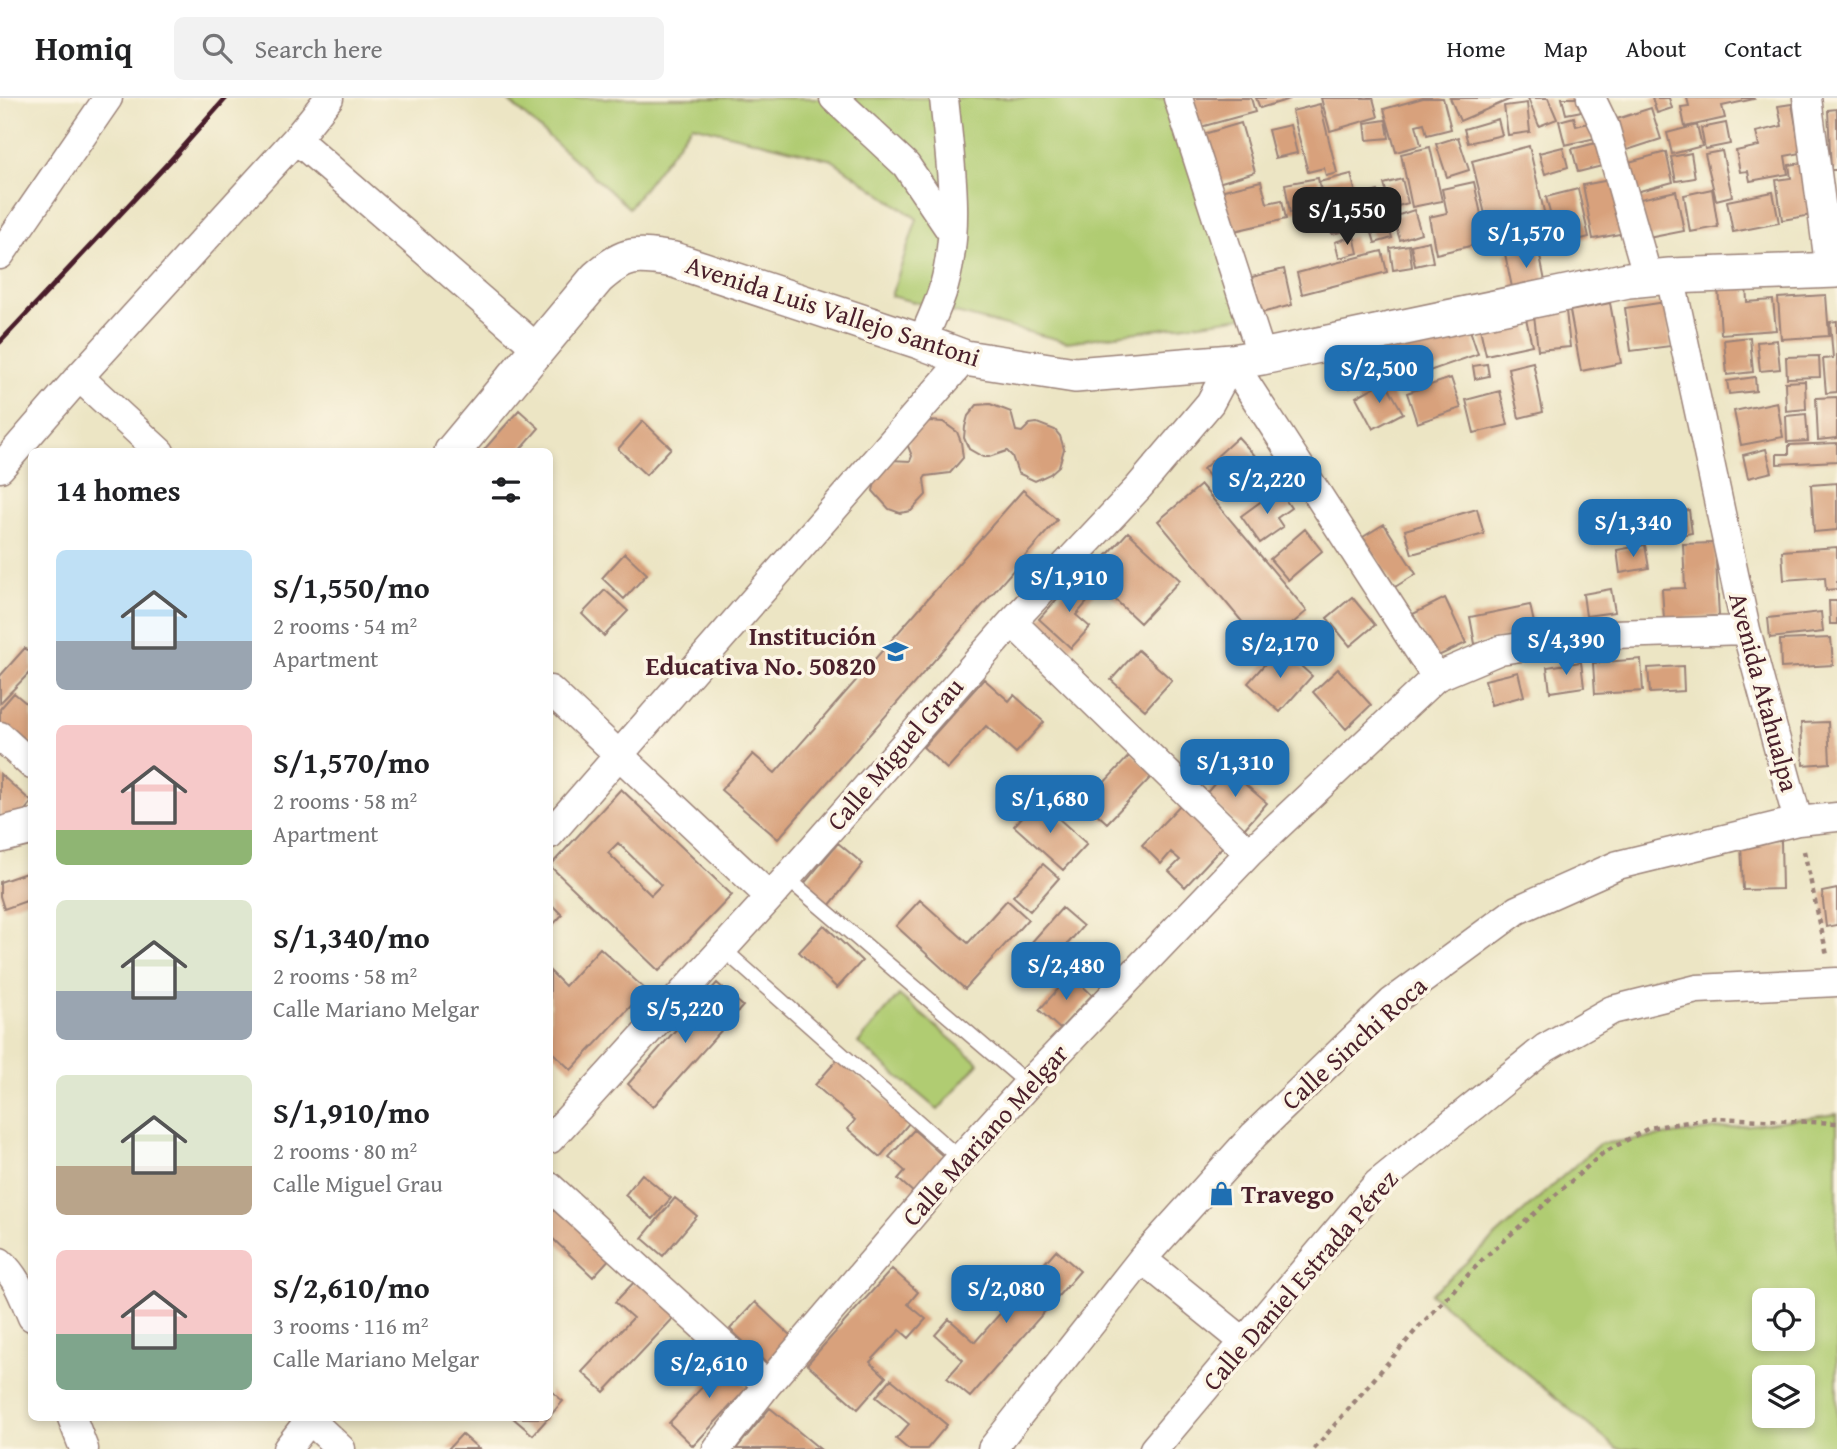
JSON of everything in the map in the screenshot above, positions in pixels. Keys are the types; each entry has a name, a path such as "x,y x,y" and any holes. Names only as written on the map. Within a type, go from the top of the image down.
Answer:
{"street":[{"path":"0,255 108,98"},
{"path":"0,468 79,377 296,139 329,98"},
{"path":"834,98 906,165 952,233"},
{"path":"922,342 944,285 952,233 954,190 944,98"},
{"path":"1178,98 1247,360 1436,677"},
{"name":"Avenida Atahualpa","path":"1591,98 1605,127 1659,277 1745,630 1798,821"},
{"path":"1807,98 1833,270"},
{"path":"296,139 539,350"},
{"name":"Avenida Luis Vallejo Santoni","path":"455,448 597,278 611,266 629,257 647,256 674,260 965,358 1075,375 1247,360 1437,319 1659,277 1833,270"},
{"path":"553,831 965,358"},
{"name":"Calle Miguel Grau","path":"553,1129 779,887 1012,622 1138,488 1247,360"},
{"path":"79,377 156,448"},
{"path":"1012,622 1248,853"},
{"name":"Calle Mariano Melgar","path":"717,1449 767,1385 960,1159 1028,1084 1248,853 1436,677 1500,650 1512,648 1613,634 1745,630"},
{"path":"553,693 619,755 779,887"},
{"path":"0,736 28,761"},
{"name":"Calle Sinchi Roca","path":"992,1449 1142,1259 1254,1135 1392,1002 1517,909 1618,865 1798,821 1837,817"},
{"path":"0,835 28,828"},
{"name":"Calle Daniel Estrada Pérez","path":"1154,1449 1377,1184 1545,1048 1612,1010 1697,989 1835,982"},
{"path":"553,1190 767,1385"},
{"path":"1142,1259 1243,1340"},
{"path":"0,1262 12,1274 28,1307"},
{"path":"73,1421 84,1449"},
{"path":"287,1449 307,1421"},
{"path":"312,1421 341,1449"}],"lane":[{"path":"779,887 1028,1084"},
{"path":"723,949 960,1159"}],"path":[{"path":"1798,821 1835,982"},
{"path":"1314,1449 1416,1330 1485,1257 1603,1153 1649,1128 1714,1118 1837,1123"}],"green space":[{"path":"505,98 1167,98 1243,317 1067,342 891,296 917,219 832,160 692,125 629,208"},
{"path":"899,995 979,1063 938,1110 858,1043"},
{"path":"1837,1114 1837,1449 1617,1449 1431,1294 1599,1144"}],"building":[{"path":"1189,98 1251,98 1255,112 1197,128"},
{"path":"1256,98 1290,98 1290,99 1260,108"},
{"path":"1321,98 1373,98 1378,117 1330,131"},
{"path":"1423,98 1443,98 1451,129 1427,135 1424,123 1416,125 1421,145 1396,152 1384,109"},
{"path":"1450,98 1513,98 1460,121"},
{"path":"1528,98 1548,98 1557,119 1539,126"},
{"path":"1562,98 1585,98 1587,110 1566,114"},
{"path":"1652,98 1669,98 1672,108 1657,113"},
{"path":"1687,98 1754,99 1722,106 1725,118 1685,127 1681,107 1689,106"},
{"path":"1527,103 1530,132 1508,135 1504,106"},
{"path":"1320,104 1337,173 1326,176 1324,168 1308,172 1292,111"},
{"path":"1792,104 1801,153 1785,156 1788,174 1750,181 1748,171 1740,172 1736,151 1759,146 1756,132 1782,126 1778,106"},
{"path":"1651,108 1661,139 1621,152 1611,121"},
{"path":"1837,109 1837,170 1831,170 1828,110"},
{"path":"1574,117 1576,126 1597,121 1600,137 1565,145 1559,121"},
{"path":"1498,119 1502,135 1468,143 1464,129"},
{"path":"1386,120 1389,138 1367,140 1365,123"},
{"path":"1241,123 1255,172 1218,183 1204,134"},
{"path":"1726,123 1730,144 1705,149 1701,128"},
{"path":"1290,125 1297,153 1275,158 1268,130"},
{"path":"1697,125 1702,146 1672,154 1667,133"},
{"path":"1458,137 1469,170 1447,177 1436,144"},
{"path":"1604,141 1610,164 1578,172 1572,149"},
{"path":"1529,146 1548,229 1492,243 1472,161"},
{"path":"1430,147 1442,201 1412,207 1401,154"},
{"path":"1563,147 1568,167 1545,174 1539,153"},
{"path":"1722,151 1732,196 1716,200 1705,154"},
{"path":"1666,152 1673,182 1636,192 1629,162"},
{"path":"1691,153 1695,178 1676,181 1671,157"},
{"path":"1803,163 1812,215 1782,220 1776,180 1791,178 1789,165"},
{"path":"1351,174 1364,226 1332,234 1319,182"},
{"path":"1318,178 1323,206 1290,213 1285,184"},
{"path":"1402,179 1408,203 1391,208 1384,184"},
{"path":"1615,179 1625,233 1593,239 1583,185"},
{"path":"1261,181 1267,203 1282,200 1286,219 1230,232 1220,191"},
{"path":"1474,182 1487,242 1436,254 1429,217 1447,213 1442,189"},
{"path":"1578,189 1589,237 1558,245 1546,197"},
{"path":"1712,189 1718,227 1690,232 1684,195"},
{"path":"1378,191 1392,238 1375,243 1361,196"},
{"path":"1676,191 1684,231 1648,238 1640,199"},
{"path":"1773,192 1779,223 1733,232 1727,201"},
{"path":"1414,210 1421,233 1400,240 1393,217"},
{"path":"1354,236 1358,253 1339,258 1335,242"},
{"path":"1429,241 1433,262 1415,266 1411,245"},
{"path":"1409,245 1412,267 1393,270 1390,248"},
{"path":"1538,247 1546,286 1513,292 1505,254"},
{"path":"1382,251 1387,272 1302,294 1297,273"},
{"path":"1284,269 1292,305 1261,313 1252,277"},
{"path":"1746,284 1747,302 1773,300 1776,330 1721,334 1718,286"},
{"path":"1826,295 1829,336 1781,339 1778,298"},
{"path":"1565,302 1570,347 1538,350 1533,306"},
{"path":"1666,302 1671,346 1631,351 1625,308"},
{"path":"1610,303 1621,363 1581,371 1570,311"},
{"path":"1525,314 1532,345 1486,355 1479,324"},
{"path":"1466,318 1478,354 1395,383 1383,348"},
{"path":"1837,321 1837,392 1826,393 1823,359 1833,358 1830,322"},
{"path":"1750,337 1753,372 1727,375 1724,340"},
{"path":"1777,340 1780,369 1760,371 1757,342"},
{"path":"1375,348 1384,376 1350,388 1341,360"},
{"path":"1819,356 1820,377 1787,378 1786,357"},
{"path":"1533,362 1543,412 1519,418 1508,368"},
{"path":"1487,364 1489,376 1475,379 1473,366"},
{"path":"1755,377 1756,391 1729,394 1727,381"},
{"path":"1451,378 1461,408 1417,423 1407,393"},
{"path":"1385,381 1403,413 1373,429 1356,397"},
{"path":"1805,381 1806,409 1786,411 1785,382"},
{"path":"1500,391 1508,425 1474,433 1466,400"},
{"path":"1837,397 1837,438 1818,440 1816,398"},
{"path":"1777,402 1783,437 1741,445 1734,411"},
{"path":"990,404 1011,412 1016,431 1022,432 1030,424 1037,423 1055,430 1064,449 1059,466 1035,481 1018,473 1012,456 1007,451 983,457 969,449 964,438 968,416 977,405"},
{"path":"519,410 539,428 522,448 486,448"},
{"path":"1806,414 1808,441 1787,442 1786,416"},
{"path":"643,421 671,448 646,475 618,449"},
{"path":"929,421 943,422 957,432 963,458 950,473 926,476 926,495 911,511 900,513 889,509 873,491 876,478 890,460 910,461 912,456 908,446 909,438"},
{"path":"1238,437 1258,459 1223,491 1203,469"},
{"path":"1837,443 1837,461 1777,464 1777,454 1789,454 1789,445"},
{"path":"1766,449 1772,472 1748,478 1743,455"},
{"path":"1837,483 1837,530 1814,532 1811,485"},
{"path":"1201,485 1307,611 1264,648 1158,521"},
{"path":"1278,489 1291,508 1277,518 1283,527 1260,543 1241,516"},
{"path":"1023,490 1057,520 778,839 721,790 753,754 775,773"},
{"path":"1477,509 1484,534 1412,554 1405,530"},
{"path":"1689,510 1692,533 1664,538 1660,515"},
{"path":"1653,513 1656,535 1628,540 1624,518"},
{"path":"1384,524 1416,574 1395,587 1363,537"},
{"path":"1305,529 1322,551 1288,580 1270,559"},
{"path":"1128,532 1180,580 1140,623 1089,575"},
{"path":"1715,543 1719,616 1664,619 1662,589 1685,588 1683,544"},
{"path":"1645,545 1649,568 1620,573 1617,550"},
{"path":"1837,547 1837,589 1826,590 1825,577 1784,580 1782,551"},
{"path":"625,553 647,574 624,599 602,578"},
{"path":"1076,578 1094,594 1076,615 1090,627 1071,648 1039,619"},
{"path":"1611,589 1615,612 1586,616 1583,594"},
{"path":"605,590 628,611 604,636 582,614"},
{"path":"1352,597 1375,625 1350,646 1327,618"},
{"path":"1445,598 1466,643 1434,658 1413,614"},
{"path":"1829,601 1837,601 1837,624 1830,624"},
{"path":"1530,605 1536,632 1475,644 1470,617"},
{"path":"1821,612 1823,632 1770,638 1768,618"},
{"path":"1831,638 1833,665 1781,668 1780,640"},
{"path":"1280,647 1312,676 1280,712 1248,683"},
{"path":"25,648 28,651 28,674 0,703 0,676"},
{"path":"1138,650 1172,680 1145,710 1111,680"},
{"path":"1641,659 1643,691 1595,694 1593,663"},
{"path":"1581,662 1584,687 1550,692 1547,667"},
{"path":"1683,666 1684,691 1650,693 1648,668"},
{"path":"1338,669 1371,705 1346,729 1313,692"},
{"path":"1518,672 1524,696 1491,705 1485,680"},
{"path":"984,679 1009,701 1014,695 1044,722 1016,753 986,726 947,769 923,747"},
{"path":"14,693 28,705 28,745 24,749 0,728 0,709"},
{"path":"1828,722 1830,763 1803,765 1801,723"},
{"path":"1132,753 1154,774 1107,823 1085,803"},
{"path":"1227,769 1267,803 1244,829 1204,796"},
{"path":"0,774 28,798 28,807 12,826 0,815"},
{"path":"621,789 732,895 659,971 553,869 553,863","holes":["618,843 661,885 651,895 608,853"]},
{"path":"1038,800 1087,844 1063,870 1014,826"},
{"path":"1184,801 1227,842 1185,887 1169,871 1180,860 1171,852 1161,864 1142,845"},
{"path":"1781,841 1782,889 1743,890 1741,842"},
{"path":"838,843 863,864 829,906 803,885"},
{"path":"1043,864 1059,878 1030,911 1013,896"},
{"path":"28,872 28,900 4,909 0,882"},
{"path":"1837,889 1837,925 1826,927 1822,892"},
{"path":"920,900 968,943 1007,900 1028,919 965,989 896,926"},
{"path":"553,906 562,915 553,925"},
{"path":"1062,908 1083,926 1052,962 1031,943"},
{"path":"824,925 862,961 837,988 799,952"},
{"path":"600,948 646,990 571,1070 553,1053 553,974 565,986"},
{"path":"1071,975 1092,995 1060,1029 1039,1010"},
{"path":"717,983 743,1006 653,1107 628,1084"},
{"path":"838,1059 910,1122 880,1157 848,1129 855,1120 815,1085"},
{"path":"914,1130 945,1158 914,1193 898,1179 905,1171 889,1157"},
{"path":"642,1174 671,1198 653,1219 625,1195"},
{"path":"675,1198 697,1216 663,1256 642,1238"},
{"path":"553,1199 612,1256 593,1277 553,1239"},
{"path":"1056,1250 1080,1271 970,1397 947,1378 963,1360 935,1335 949,1319 975,1342"},
{"path":"892,1269 918,1292 908,1304 926,1319 909,1338 900,1330 870,1362 886,1377 858,1409 807,1364"},
{"path":"640,1276 679,1312 604,1392 582,1372 633,1318 615,1302"},
{"path":"755,1302 793,1338 768,1365 730,1329"},
{"path":"713,1353 748,1387 693,1446 669,1423 706,1383 695,1372"},
{"path":"891,1379 947,1425 927,1449 908,1449 896,1439 909,1424 876,1397"},
{"path":"553,1393 563,1401 553,1413"},
{"path":"770,1408 820,1449 736,1449"},
{"path":"517,1421 545,1421 533,1435"},
{"path":"462,1434 479,1449 448,1449"}],"railway":[{"path":"0,342 226,98"}],"place":[{"name":"Institución Educativa No. 50820","path":"896,651"},
{"name":"Travego","path":"1221,1194"}]}
